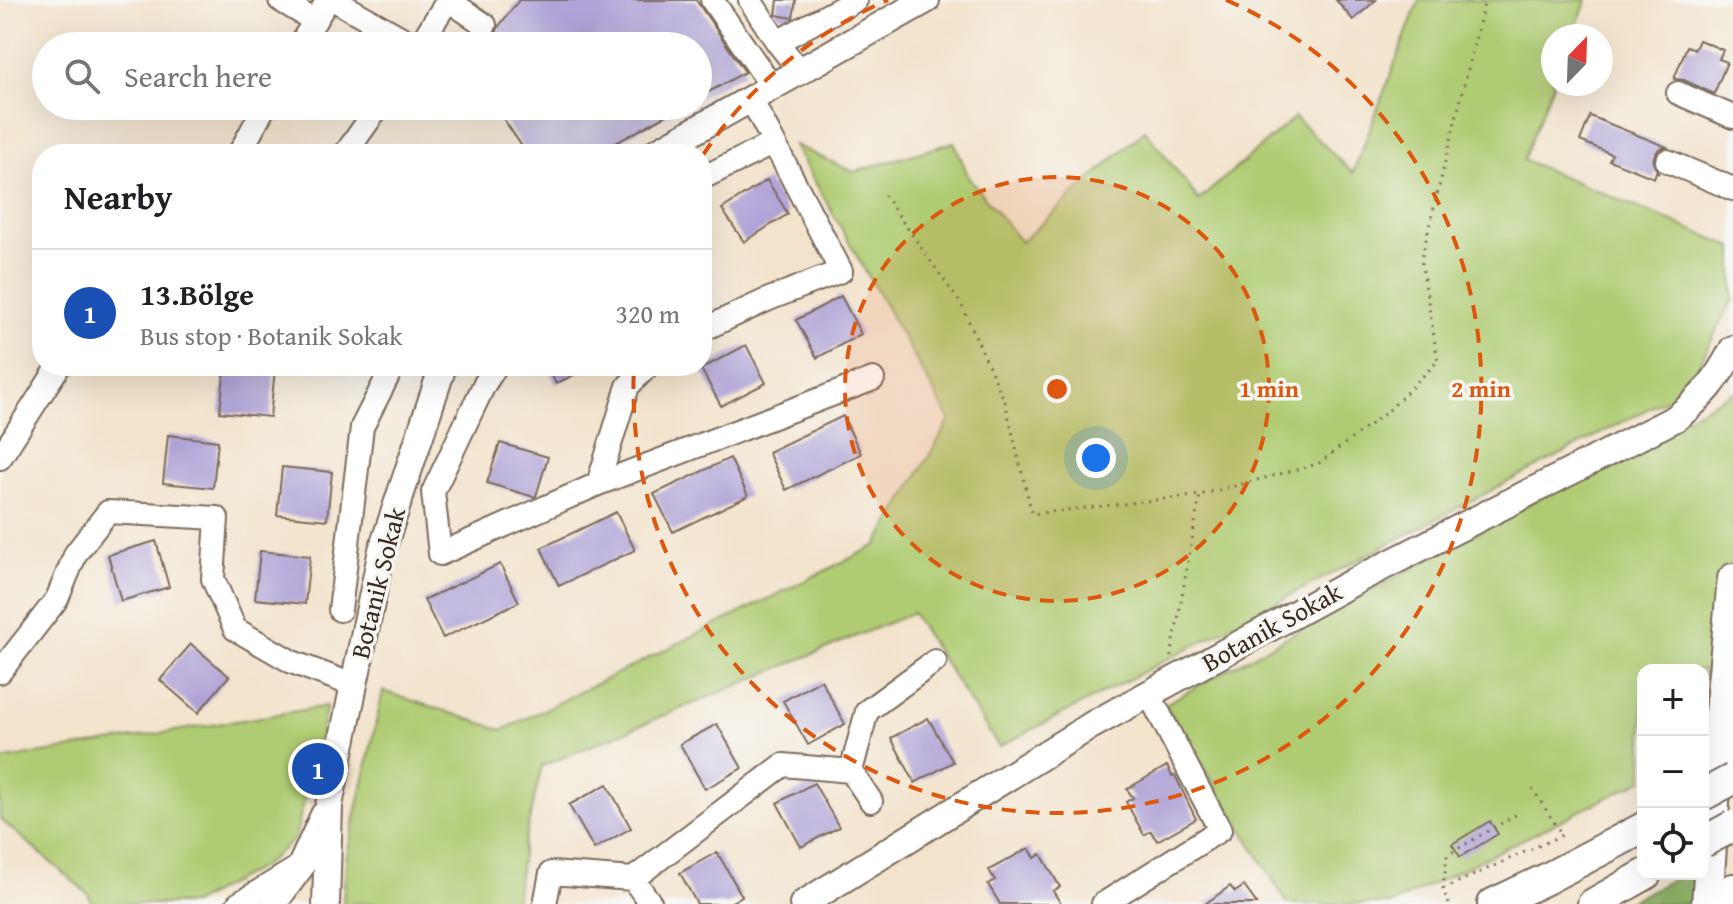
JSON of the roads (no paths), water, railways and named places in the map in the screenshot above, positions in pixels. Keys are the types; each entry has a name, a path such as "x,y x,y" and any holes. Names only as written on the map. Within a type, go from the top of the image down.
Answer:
{"highway":[{"path":"1707,904 1733,579"},
{"path":"1709,792 1733,779"},
{"path":"1709,839 1733,826"},
{"path":"1493,904 1637,831"},
{"path":"1593,904 1637,879"},
{"path":"1732,904 1733,889"}],"main road":[{"path":"671,144 926,0"},
{"name":"Botanik Sokak","path":"803,904 1092,725 1355,581 1676,418 1711,385 1733,349"},
{"name":"Botanik Sokak","path":"329,805 382,550 440,376"},
{"path":"277,899 301,866 329,805"},
{"path":"326,902 329,805"},
{"path":"277,899 298,883 306,883 315,886 326,902"}],"street":[{"path":"280,0 315,21"},
{"path":"308,32 331,0 392,32"},
{"path":"427,32 448,0 485,25"},
{"path":"712,0 761,93 774,143 841,271 712,325"},
{"path":"750,0 800,71"},
{"path":"777,42 856,0"},
{"path":"1678,93 1733,117"},
{"path":"244,144 256,120"},
{"path":"352,144 369,120"},
{"path":"712,173 774,143"},
{"path":"1667,161 1733,189"},
{"path":"0,458 53,376"},
{"path":"340,610 362,427 388,376"},
{"path":"490,376 433,492 440,554 598,484 873,379"},
{"path":"598,484 628,386 638,376"},
{"path":"0,672 57,599 76,553 108,512 217,518 213,579 235,629 292,662 353,685"},
{"path":"871,801 851,771 867,711 935,661"},
{"path":"1103,904 1220,830 1149,694"},
{"path":"545,904 551,873 633,879 783,765 851,771"},
{"path":"238,904 301,866"},
{"path":"633,879 651,904"}],"place":[{"name":"13.Bölge","path":"318,769"}]}
